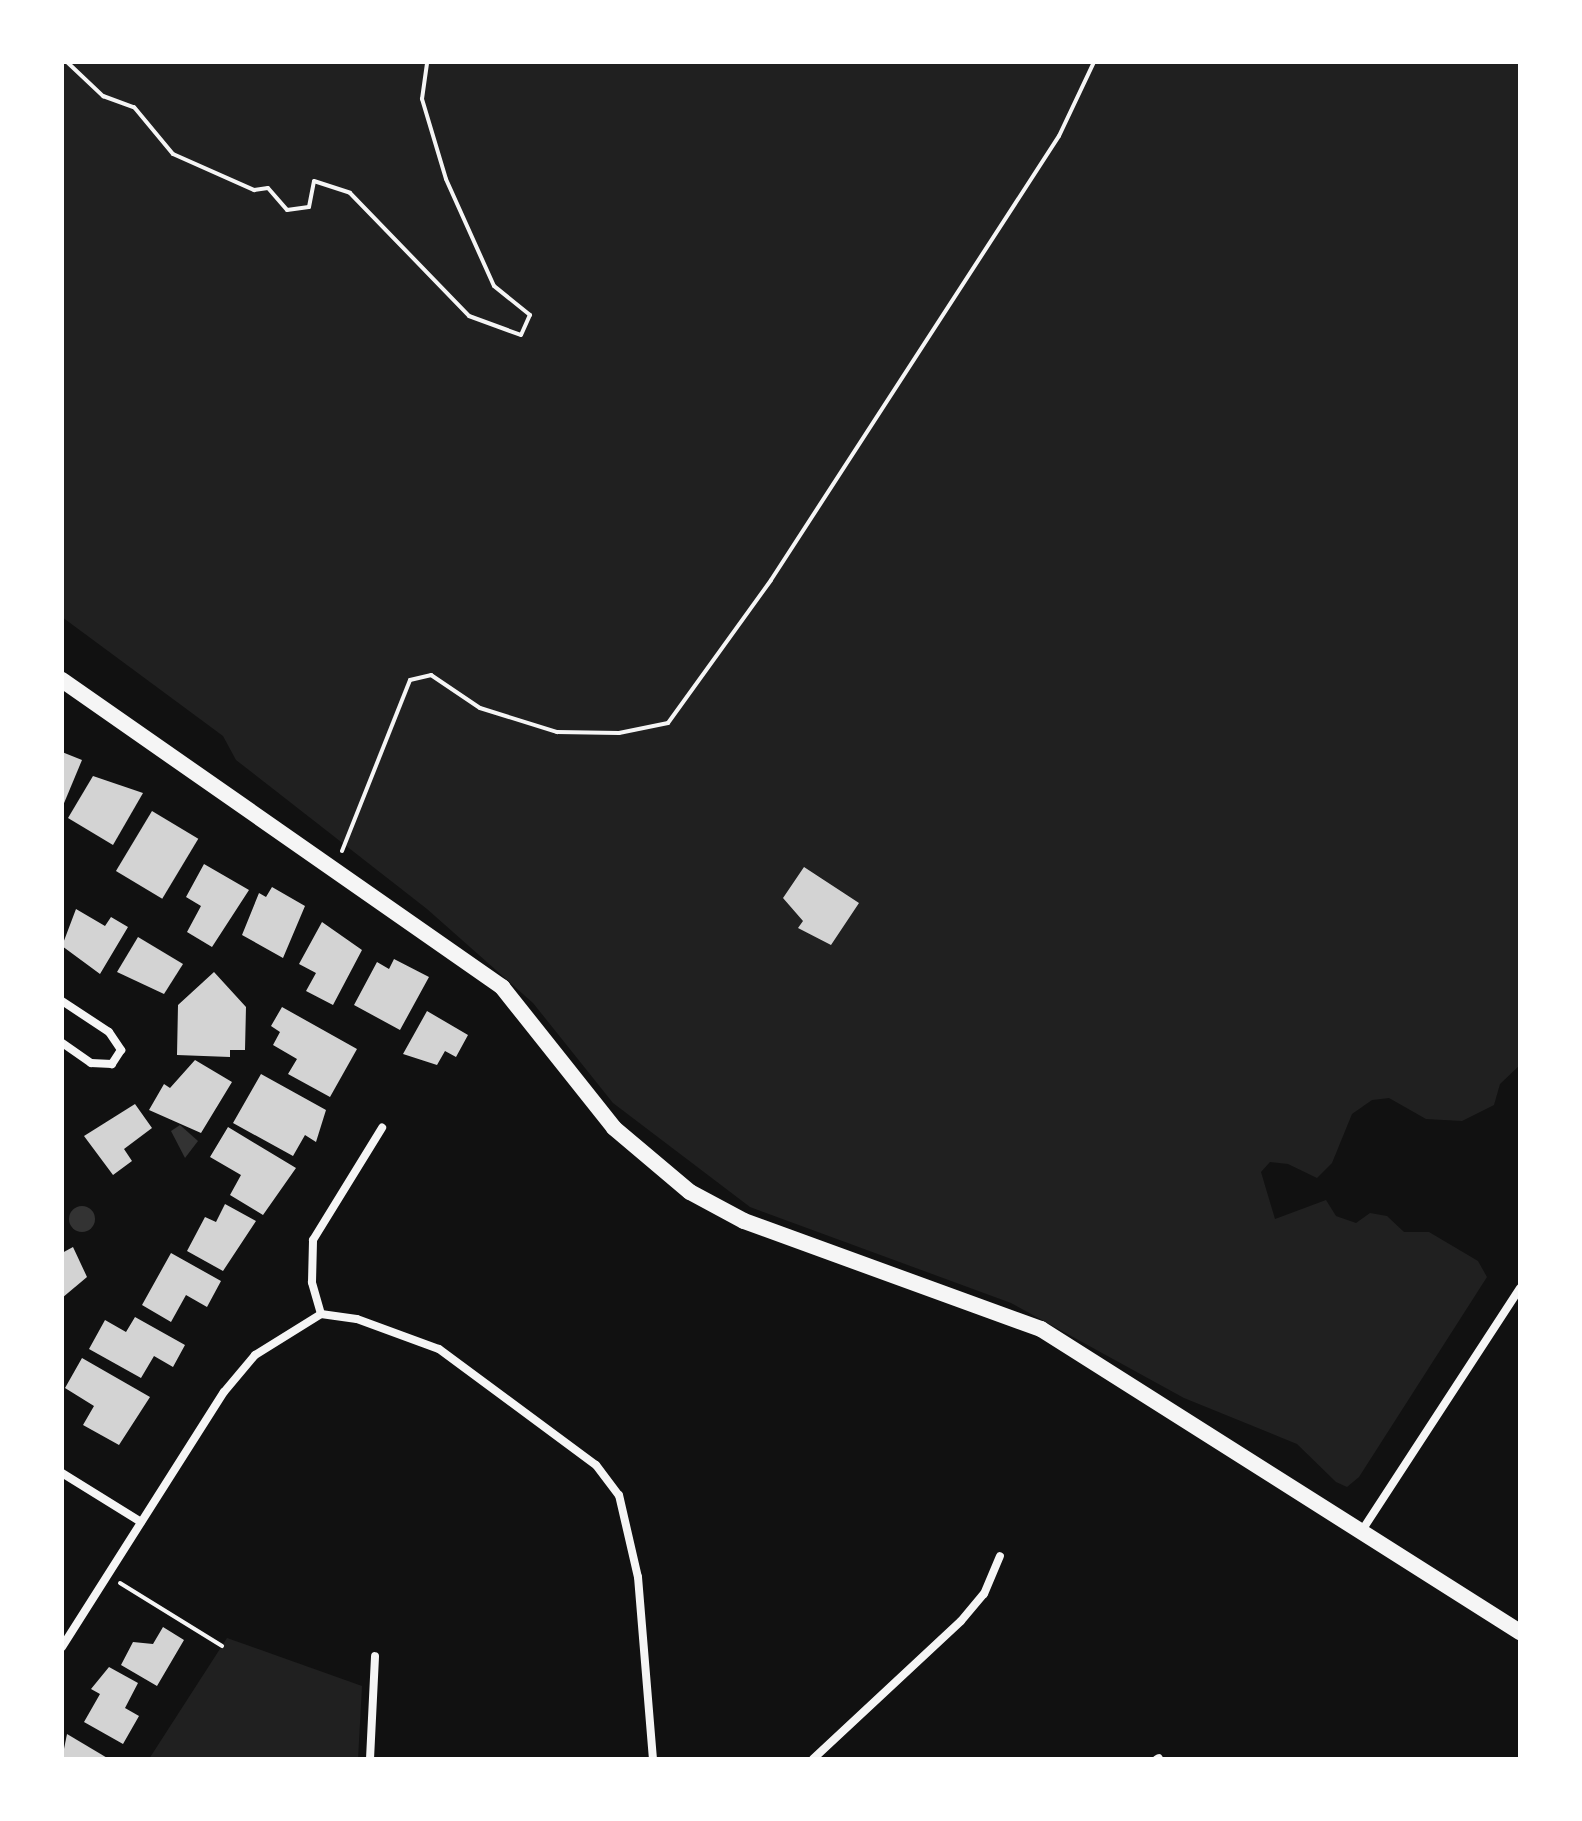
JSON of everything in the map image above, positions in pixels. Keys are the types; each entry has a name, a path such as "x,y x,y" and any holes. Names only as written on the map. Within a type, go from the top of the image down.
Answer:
{"main road":[{"path":"62,680 502,987 614,1128 690,1192 744,1221 1041,1329 1520,1632"}],"street":[{"path":"62,1001 109,1032 121,1050 112,1064 91,1063 62,1043"},
{"path":"321,1314 312,1282 313,1240 382,1128"},
{"path":"1360,1532 1520,1288"},
{"path":"62,1647 141,1522 255,1355 321,1314 401,1330 439,1349 596,1465 619,1495 638,1577 653,1759"},
{"path":"62,1473 141,1522"},
{"path":"813,1759 961,1621 984,1594 1000,1556"},
{"path":"370,1759 375,1656"}],"path":[{"path":"67,62 103,96 134,107 173,154 254,190 268,188 287,210 309,207 314,181 350,193 469,316 521,335 530,315 494,286 446,179 422,99 427,62"},
{"path":"336,869 410,680 431,675 480,708 557,732 619,733 668,723 771,580 1059,136 1094,62"},
{"path":"108,1576 222,1646"}],"shaded area":[{"path":"62,62 1520,62 1520,1065 1500,1084 1494,1105 1462,1121 1426,1119 1389,1098 1372,1100 1352,1114 1332,1163 1317,1178 1288,1164 1270,1162 1261,1172 1275,1219 1326,1200 1336,1216 1356,1223 1370,1213 1387,1216 1404,1232 1429,1232 1478,1261 1487,1277 1359,1477 1347,1487 1336,1482 1297,1444 1184,1398 1011,1303 750,1207 613,1103 533,1003 427,909 236,760 223,736 62,617"},
{"path":"180,1125 198,1141 185,1158 171,1131"},
{"path":"82,1206 91,1210 95,1219 91,1228 82,1232 73,1228 69,1219 73,1210"},
{"path":"227,1638 362,1686 358,1759 149,1759"}],"building":[{"path":"62,752 82,760 62,808"},
{"path":"93,776 143,793 113,845 68,818"},
{"path":"152,811 198,839 162,899 116,871"},
{"path":"204,864 249,890 212,947 187,932 201,906 186,897"},
{"path":"804,867 859,903 831,945 798,928 803,921 783,898"},
{"path":"272,887 305,906 283,958 242,935 259,893 266,897"},
{"path":"76,909 105,926 111,917 128,927 100,974 62,946"},
{"path":"322,922 362,950 333,1005 306,991 316,973 299,964"},
{"path":"138,937 183,964 164,994 117,972"},
{"path":"394,959 429,977 400,1030 354,1005 377,962 389,969"},
{"path":"214,972 246,1007 245,1050 230,1050 230,1057 177,1055 178,1005"},
{"path":"282,1007 357,1049 330,1097 288,1074 297,1059 273,1045 280,1032 271,1026"},
{"path":"427,1011 468,1035 456,1057 445,1051 437,1065 403,1054"},
{"path":"195,1060 232,1082 201,1133 149,1110 164,1084 170,1088"},
{"path":"261,1074 326,1110 316,1142 305,1135 293,1156 233,1123"},
{"path":"135,1104 152,1128 124,1149 132,1161 113,1175 84,1136"},
{"path":"228,1127 296,1168 263,1215 230,1195 241,1175 210,1157"},
{"path":"225,1204 256,1221 223,1271 187,1251 205,1217 216,1222"},
{"path":"73,1247 87,1277 62,1298 62,1253"},
{"path":"171,1253 221,1281 207,1307 186,1295 171,1322 142,1305"},
{"path":"135,1317 185,1345 173,1367 154,1356 141,1378 89,1349 105,1320 126,1332"},
{"path":"82,1358 150,1397 119,1445 83,1425 94,1406 65,1388"},
{"path":"163,1627 184,1640 157,1686 121,1665 133,1642 153,1644"},
{"path":"109,1667 138,1683 125,1708 139,1716 123,1744 84,1722 100,1694 91,1689"},
{"path":"67,1734 109,1759 62,1759"}]}
